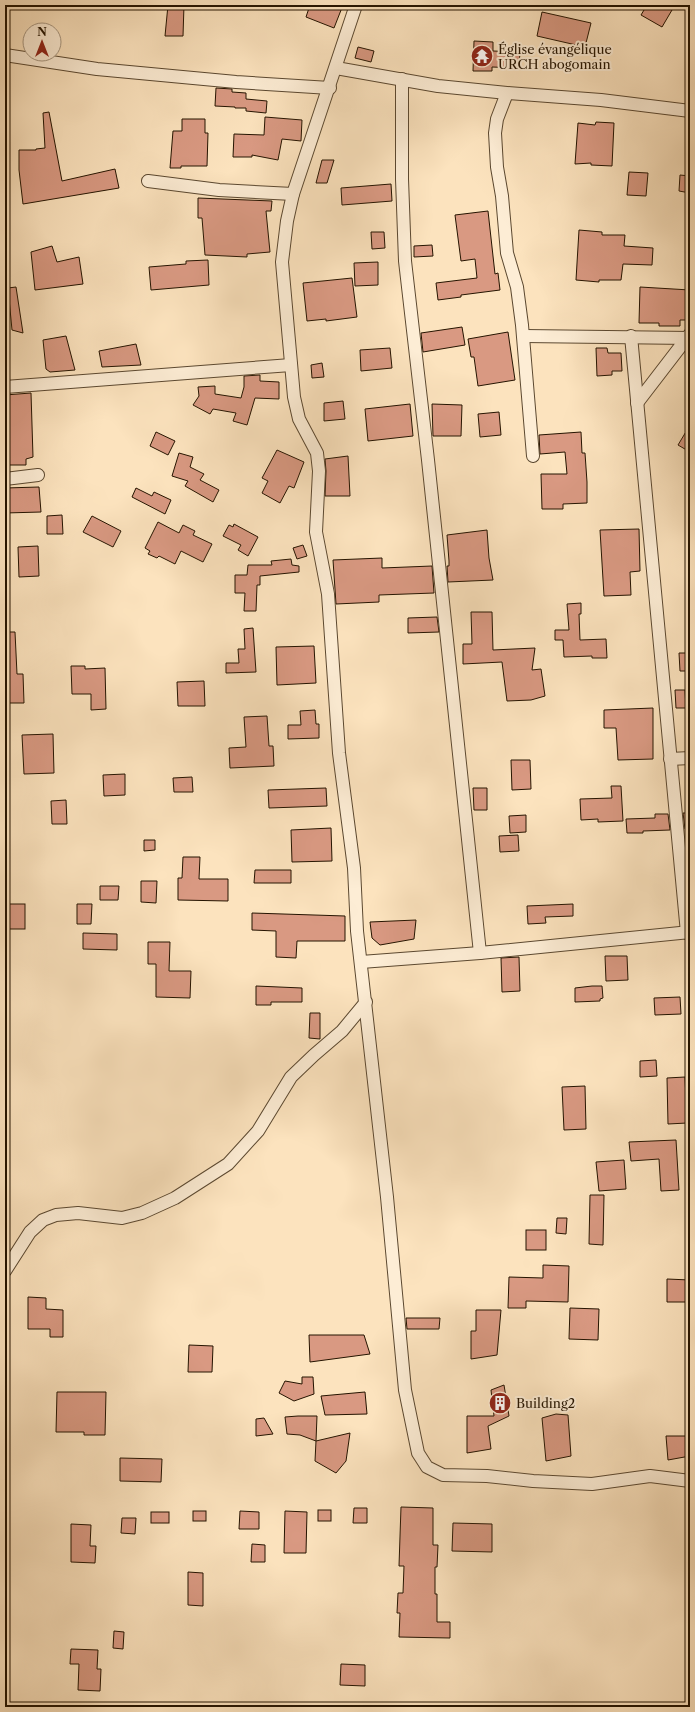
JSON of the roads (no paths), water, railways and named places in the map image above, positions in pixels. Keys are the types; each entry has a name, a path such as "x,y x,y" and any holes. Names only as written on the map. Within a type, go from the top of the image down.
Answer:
{"street":[{"path":"356,5 294,194 287,221 282,262 294,398 299,418 317,453 319,471 316,532 328,594 338,753 354,868 357,931 387,1197 405,1390 418,1453 427,1467 443,1475 487,1476 533,1482 592,1484 650,1476 690,1481"},
{"path":"5,55 97,69 236,82 330,88"},
{"path":"336,68 438,86 507,94 602,100 690,111"},
{"path":"402,79 402,179 405,261 428,460 480,953"},
{"path":"507,94 497,119 495,133 497,167 502,196 507,253 517,287 524,336 533,456"},
{"path":"148,181 219,190 294,194"},
{"path":"524,336 689,336"},
{"path":"361,962 480,953 688,933 670,759 631,336"},
{"path":"637,403 689,336"},
{"path":"5,386 291,365"},
{"path":"5,479 38,475"},
{"path":"670,759 690,758"},
{"path":"5,1271 30,1232 43,1220 56,1215 78,1213 122,1218 142,1213 175,1198 228,1164 258,1131 291,1077 342,1031 366,1002"}],"place":[{"name":"Église évangélique URCH abogomain","path":"482,56"},
{"name":"Building2","path":"500,1403"}]}
